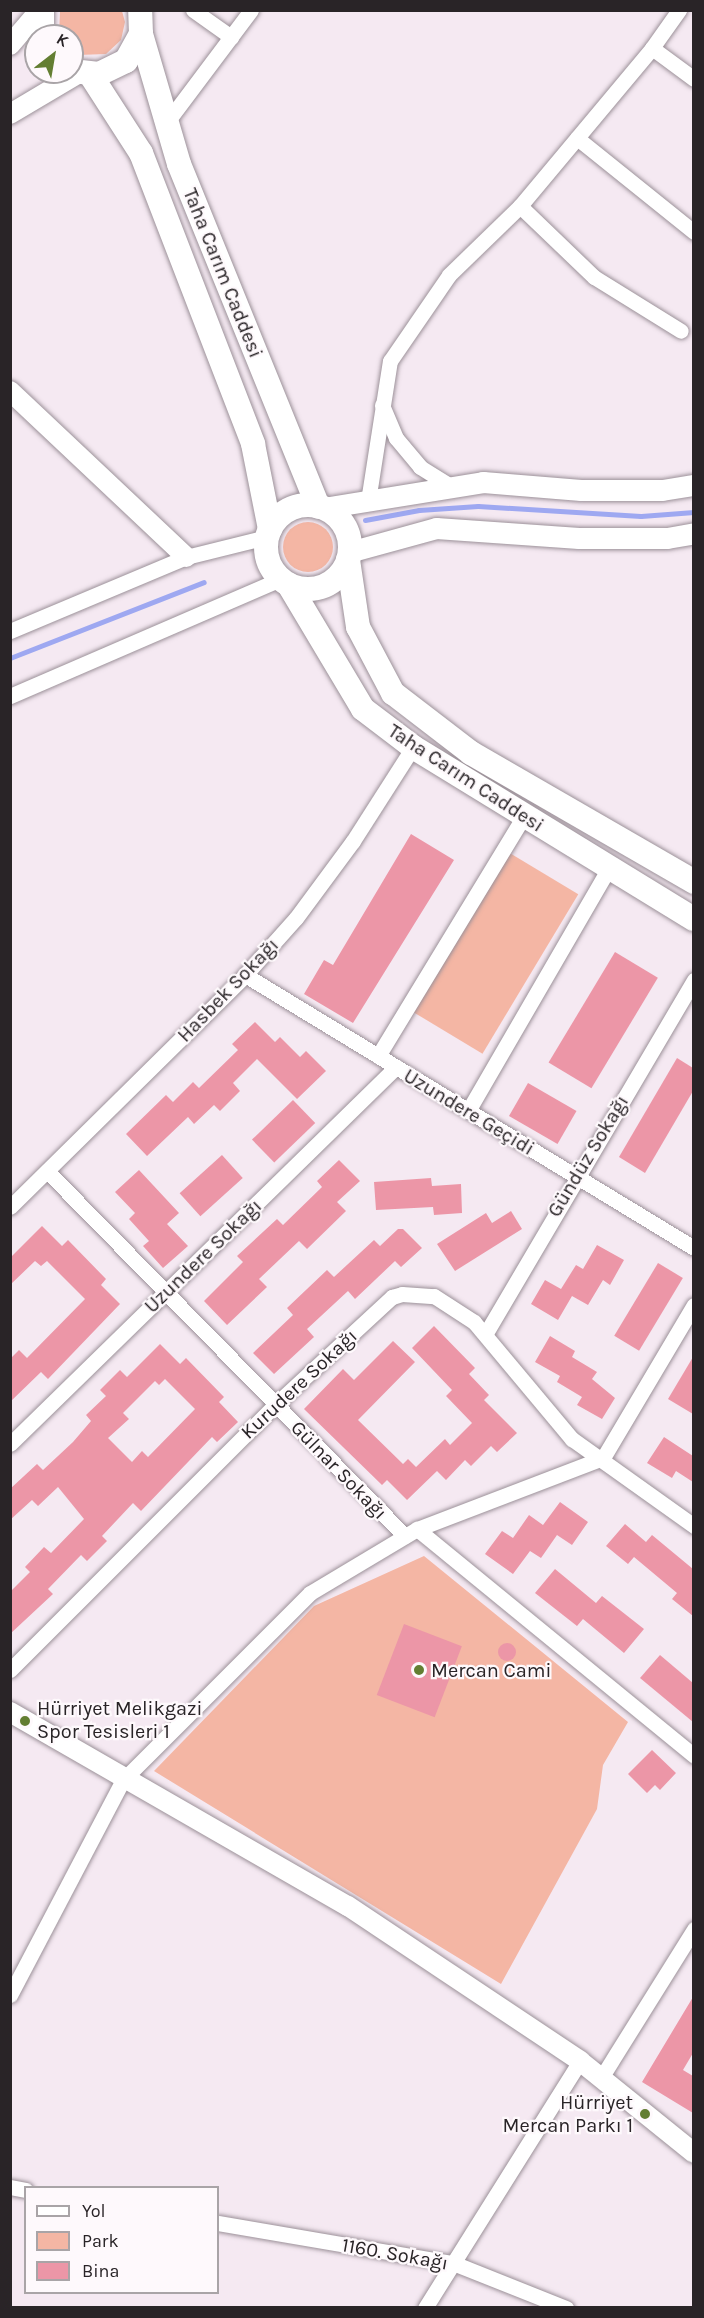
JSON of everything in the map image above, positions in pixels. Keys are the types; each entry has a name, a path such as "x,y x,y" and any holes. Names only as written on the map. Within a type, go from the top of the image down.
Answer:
{"main road":[{"name":"Taha Carım Caddesi","path":"140,10 141,34 179,164 321,508"},
{"path":"84,72 114,69 126,61 141,34"},
{"name":"Taha Carım Caddesi","path":"84,77 141,153 253,444 268,533"},
{"path":"693,485 662,490 581,490 483,482 321,508 290,509 268,533 268,561 285,582 317,588 331,582 348,556 436,528 579,538 667,538 693,533"},
{"path":"321,508 343,525 348,556"},
{"name":"Taha Carım Caddesi","path":"348,556 358,627 393,693 471,753 693,882"},
{"name":"Taha Carım Caddesi","path":"285,582 363,709 413,747 693,919"}],"street":[{"path":"10,45 41,10"},
{"path":"193,10 231,37"},
{"path":"167,122 251,10"},
{"path":"368,501 390,361 449,275 520,206 652,48 679,10"},
{"path":"652,48 693,79"},
{"path":"10,114 60,84"},
{"path":"576,138 693,232"},
{"path":"520,206 594,277 681,331"},
{"path":"14,398 186,557"},
{"path":"382,404 396,438 408,453 420,467 452,487"},
{"path":"10,631 186,557 268,533"},
{"path":"10,696 285,582"},
{"name":"Hasbek Sokağı","path":"10,1207 245,975 325,880 413,747"},
{"path":"378,1056 524,816"},
{"path":"468,1111 609,868"},
{"name":"Uzundere Geçidi","path":"245,975 693,1248"},
{"name":"Gündüz Sokağı","path":"486,1333 575,1176 693,980"},
{"name":"Uzundere Sokağı","path":"10,1444 396,1067"},
{"name":"Gülnar Sokağı","path":"48,1171 276,1404 411,1533 693,1756"},
{"name":"Kurudere Sokağı","path":"10,1670 276,1404 392,1297 412,1293 434,1296 455,1307 486,1333 572,1438 603,1458 693,1526"},
{"path":"10,1995 123,1780 310,1593 411,1533 603,1458 693,1305"},
{"path":"10,1712 123,1780 348,1906 580,2061 693,2153"},
{"path":"601,2078 693,1929"},
{"path":"425,2307 580,2061"},
{"name":"1160. Sokağı","path":"219,2223 453,2263 566,2307"}],"green space":[{"path":"60,11 122,11 125,22 121,40 106,54 84,55 84,24 59,24"},
{"path":"308,522 326,529 333,547 326,565 308,572 290,565 283,547 290,529"},
{"path":"508,852 578,894 482,1054 412,1011"},
{"path":"424,1556 628,1722 603,1765 597,1809 501,1984 154,1771 314,1606"}],"building":[{"path":"411,834 454,860 353,1023 304,994 324,960 333,965"},
{"path":"615,952 658,978 591,1088 549,1063"},
{"path":"255,1022 275,1042 280,1037 300,1057 306,1051 326,1071 297,1099 257,1059 233,1083 240,1091 220,1111 214,1105 194,1124 188,1117 147,1156 126,1134 166,1095 173,1102 193,1082 199,1088 238,1050 232,1044"},
{"path":"677,1058 693,1068 693,1091 645,1173 619,1157"},
{"path":"528,1083 576,1111 557,1144 509,1116"},
{"path":"293,1100 315,1123 274,1163 252,1140"},
{"path":"222,1155 243,1178 200,1216 180,1193"},
{"path":"339,1160 360,1181 337,1202 346,1211 307,1249 299,1241 259,1279 267,1287 227,1325 204,1301 243,1262 237,1256 277,1219 283,1225 322,1187 317,1181"},
{"path":"139,1170 179,1213 167,1224 188,1246 163,1268 143,1246 149,1241 129,1219 135,1213 115,1192"},
{"path":"431,1178 432,1186 461,1184 462,1213 434,1215 433,1207 376,1210 374,1182"},
{"path":"511,1211 522,1229 455,1271 437,1244 486,1213 492,1223"},
{"path":"42,1226 62,1246 68,1240 106,1279 101,1285 120,1304 48,1379 41,1372 10,1402 10,1359 19,1350 27,1358 85,1299 47,1261 41,1266 35,1261 10,1285 10,1258"},
{"path":"398,1229 403,1229 422,1248 401,1267 395,1261 355,1299 348,1291 307,1329 314,1337 274,1374 253,1353 293,1315 287,1308 327,1270 334,1277 374,1240 380,1246"},
{"path":"597,1245 624,1260 610,1285 603,1280 588,1305 572,1296 558,1320 531,1304 545,1280 561,1289 576,1265 583,1269"},
{"path":"658,1263 683,1278 639,1351 614,1336"},
{"path":"434,1326 475,1368 469,1374 489,1395 484,1400 517,1433 497,1452 491,1446 471,1466 465,1460 446,1480 437,1471 407,1500 387,1480 382,1485 304,1409 343,1369 354,1380 393,1341 415,1362 358,1420 403,1464 408,1459 416,1467 445,1439 450,1445 472,1423 446,1396 452,1390 412,1348"},
{"path":"550,1336 575,1351 572,1357 597,1372 592,1379 615,1398 602,1419 577,1405 582,1397 557,1382 560,1376 535,1362"},
{"path":"160,1344 180,1364 186,1358 224,1397 219,1402 238,1422 217,1442 212,1437 141,1511 133,1503 102,1536 107,1541 87,1561 81,1555 48,1589 53,1594 10,1634 10,1592 30,1572 25,1567 44,1547 51,1553 84,1519 58,1487 38,1506 32,1500 10,1520 10,1489 37,1464 43,1470 73,1442 91,1421 86,1415 106,1396 100,1390 120,1370 127,1377","holes":["165,1379 195,1409 148,1457 142,1451 132,1462 108,1438 129,1419 123,1413 155,1381 159,1385"]},
{"path":"693,1357 693,1414 668,1399"},
{"path":"664,1437 693,1456 693,1482 676,1471 672,1478 647,1463"},
{"path":"560,1502 588,1522 572,1545 557,1535 541,1558 530,1551 513,1574 485,1554 502,1531 513,1538 529,1515 543,1525"},
{"path":"625,1524 646,1542 652,1535 693,1569 693,1616 672,1599 677,1593 634,1557 628,1564 606,1546"},
{"path":"555,1569 596,1603 602,1596 644,1629 624,1653 583,1619 577,1626 535,1593"},
{"name":"Mercan Cami","path":"404,1624 462,1646 435,1717 377,1695"},
{"path":"507,1643 513,1646 516,1652 513,1658 507,1661 501,1658 498,1652 501,1646"},
{"path":"660,1655 693,1683 693,1722 640,1678"},
{"path":"652,1750 676,1773 660,1790 655,1785 647,1793 628,1774"},
{"path":"693,1997 693,2053 683,2070 693,2076 693,2113 642,2082"}],"waterway":[{"path":"365,520 419,510 478,506 641,516 694,512"},
{"path":"10,658 204,582"}],"place":[{"name":"Mercan Cami","path":"419,1670"},
{"name":"Hürriyet Melikgazi Spor Tesisleri 1","path":"25,1721"},
{"name":"Hürriyet Mercan Parkı 1","path":"645,2114"}]}
